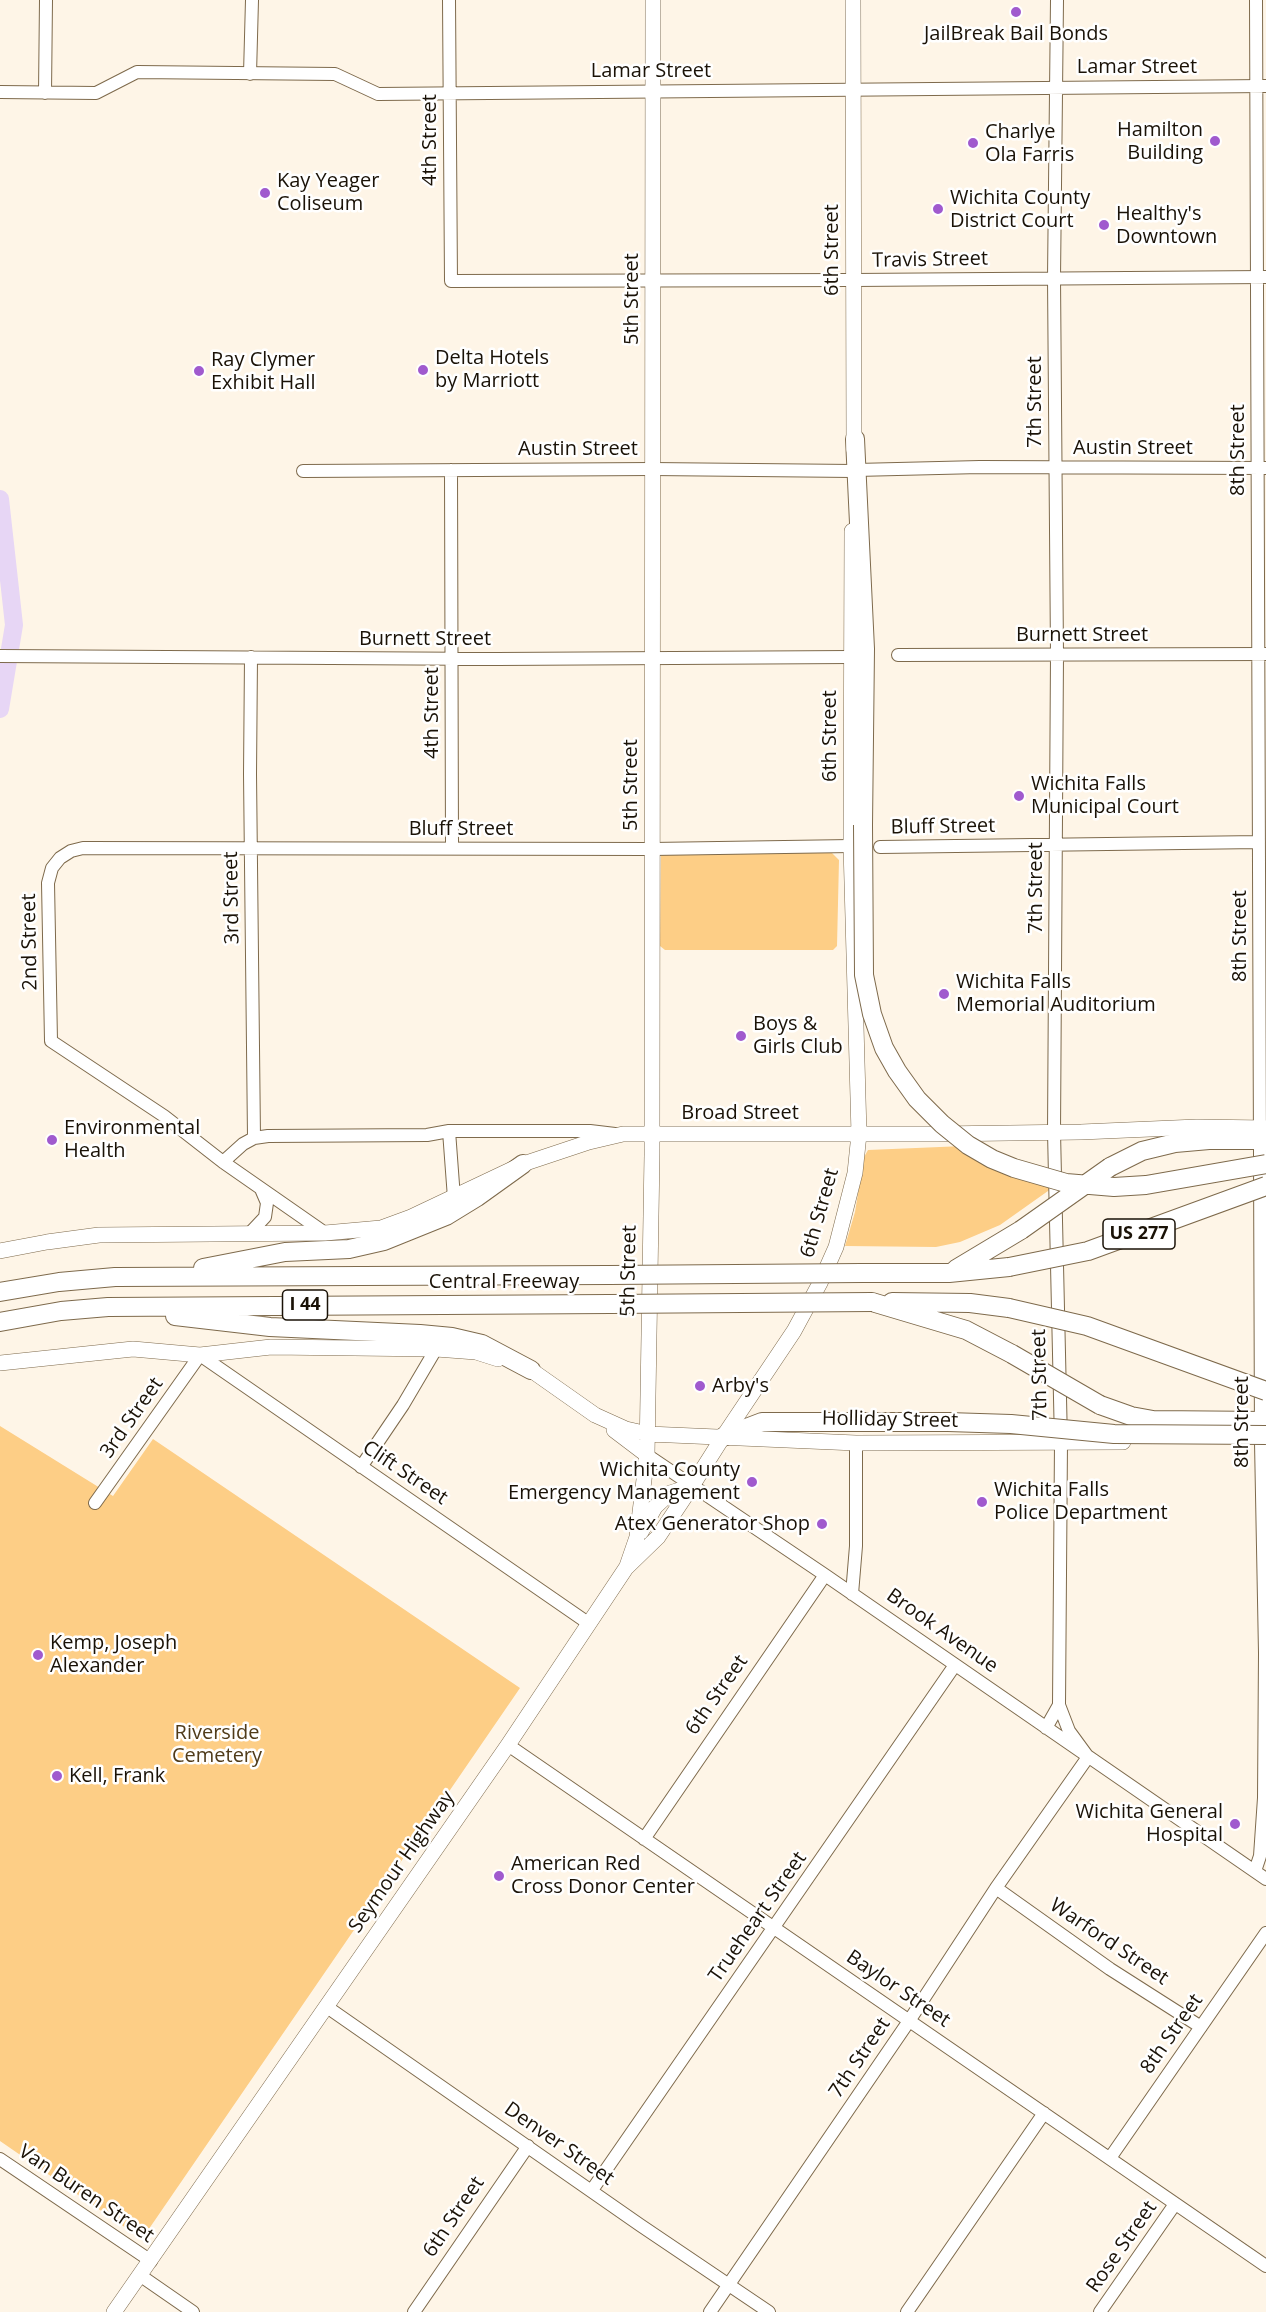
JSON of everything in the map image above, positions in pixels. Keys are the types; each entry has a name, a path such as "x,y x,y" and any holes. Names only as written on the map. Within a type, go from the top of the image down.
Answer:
{"highway":[{"path":"855,439 865,649 862,895 864,975 872,1014 884,1048 897,1071 917,1099 942,1124 968,1145 1014,1168 1066,1183 1114,1187 1146,1185 1266,1164"},
{"path":"949,1273 1021,1230 1110,1167 1142,1151 1175,1143 1263,1134"},
{"path":"162,1276 285,1252 349,1249 384,1241 447,1215 523,1164"},
{"name":"Central Freeway","path":"0,1292 59,1282 162,1276 949,1273 1009,1267 1088,1251 1266,1186"},
{"path":"872,1302 966,1330 1100,1405 1131,1416 1264,1432"},
{"name":"Central Freeway","path":"0,1322 61,1311 108,1307 959,1302 1010,1308 1087,1326 1266,1392"},
{"path":"108,1307 270,1327 452,1337 482,1344 531,1370"},
{"path":"723,1437 762,1422 1011,1424 1114,1434 1264,1432"}],"main road":[{"name":"5th Street","path":"627,1568 637,1537 647,1455 653,1134 653,0"},
{"name":"6th Street","path":"853,0 855,439"},
{"name":"6th Street","path":"723,1437 794,1331 820,1282 836,1247 848,1208 855,1173 859,1134 851,846 850,657 855,470"},
{"name":"Broad Street","path":"623,1134 1054,1132 1186,1127 1263,1134"},
{"path":"0,1251 99,1235 325,1233 381,1228 454,1198 523,1164 589,1142 623,1134"},
{"path":"0,1363 133,1349 200,1355 271,1347 436,1349 476,1352 531,1370"},
{"name":"Holliday Street","path":"531,1370 596,1415 626,1429 648,1434 856,1443 1061,1442 1264,1432"},
{"name":"Brook Avenue","path":"596,1415 647,1455"},
{"name":"Seymour Highway","path":"114,2312 508,1745 588,1623 627,1568 658,1537 723,1437"},
{"path":"637,1537 656,1508 670,1493 692,1486"}],"street":[{"path":"45,93 46,0"},
{"path":"250,74 252,0"},
{"name":"4th Street","path":"449,0 451,280"},
{"name":"7th Street","path":"710,2312 909,2021 996,1888 1088,1757 1069,1731 1059,1705 1061,1442 1054,1132 1057,655 1054,278 1057,0"},
{"name":"8th Street","path":"1256,0 1261,86 1262,654 1259,842 1263,1134 1265,1724 1261,1875"},
{"name":"Lamar Street","path":"0,92 96,93 137,72 335,74 378,94 1261,86"},
{"name":"Travis Street","path":"451,280 1261,277"},
{"name":"Austin Street","path":"303,471 1262,468"},
{"name":"4th Street","path":"452,470 452,848"},
{"name":"Burnett Street","path":"898,655 1262,654"},
{"name":"Burnett Street","path":"0,656 451,659 850,657"},
{"name":"3rd Street","path":"251,657 254,1138"},
{"name":"Bluff Street","path":"880,847 1259,842"},
{"name":"Bluff Street","path":"71,851 82,848 652,849 851,846"},
{"name":"2nd Street","path":"71,851 60,858 52,868 48,883 51,1041 164,1116 223,1162"},
{"path":"449,1131 454,1198"},
{"name":"Broad Street","path":"254,1138 427,1135 449,1131 590,1131 623,1134"},
{"path":"254,1138 243,1144 223,1162 325,1233"},
{"path":"249,1234 265,1217 267,1203 260,1188"},
{"path":"361,1467 402,1406 436,1349"},
{"name":"3rd Street","path":"95,1503 200,1355"},
{"name":"Clift Street","path":"200,1355 588,1623"},
{"path":"852,1594 856,1546 856,1443"},
{"name":"Brook Avenue","path":"647,1455 1261,1875"},
{"name":"6th Street","path":"644,1839 825,1575"},
{"name":"Trueheart Street","path":"592,2190 955,1665"},
{"name":"7th Street","path":"1046,1728 1059,1705"},
{"name":"Baylor Street","path":"508,1745 1266,2266"},
{"name":"Warford Street","path":"996,1888 1110,1969 1201,2027"},
{"name":"8th Street","path":"1110,2158 1266,1933"},
{"name":"Denver Street","path":"327,2007 769,2312"},
{"path":"907,2312 1044,2113"},
{"name":"6th Street","path":"414,2312 528,2146"},
{"name":"Van Buren Street","path":"0,2159 151,2261"},
{"name":"Rose Street","path":"1100,2312 1175,2204"},
{"name":"Van Buren Street","path":"141,2276 193,2312"}],"green space":[{"path":"665,852 832,853 839,860 837,946 833,950 665,950 660,946 661,856"},
{"path":"964,1146 1052,1186 1000,1225 960,1242 936,1247 845,1246 855,1212 864,1157 868,1150"},
{"name":"Riverside Cemetery","path":"0,1426 113,1496 153,1439 520,1688 142,2239 0,2141"}],"waterway":[{"path":"0,499 14,625 0,709"}],"place":[{"name":"JailBreak Bail Bonds","path":"1016,12"},
{"name":"Hamilton Building","path":"1215,141"},
{"name":"Charlye Ola Farris","path":"973,143"},
{"name":"Kay Yeager Coliseum","path":"265,193"},
{"name":"Wichita County District Court","path":"938,209"},
{"name":"Healthy's Downtown","path":"1104,225"},
{"name":"Delta Hotels by Marriott","path":"423,370"},
{"name":"Ray Clymer Exhibit Hall","path":"199,371"},
{"name":"Wichita Falls Municipal Court","path":"1019,796"},
{"name":"Wichita Falls Memorial Auditorium","path":"944,994"},
{"name":"Boys & Girls Club","path":"741,1036"},
{"name":"Environmental Health","path":"52,1140"},
{"name":"Arby's","path":"700,1386"},
{"name":"Wichita County Emergency Management","path":"752,1482"},
{"name":"Wichita Falls Police Department","path":"982,1502"},
{"name":"Atex Generator Shop","path":"822,1524"},
{"name":"Kemp, Joseph Alexander","path":"38,1655"},
{"name":"Kell, Frank","path":"57,1776"},
{"name":"Wichita General Hospital","path":"1235,1824"},
{"name":"American Red Cross Donor Center","path":"499,1876"}]}
